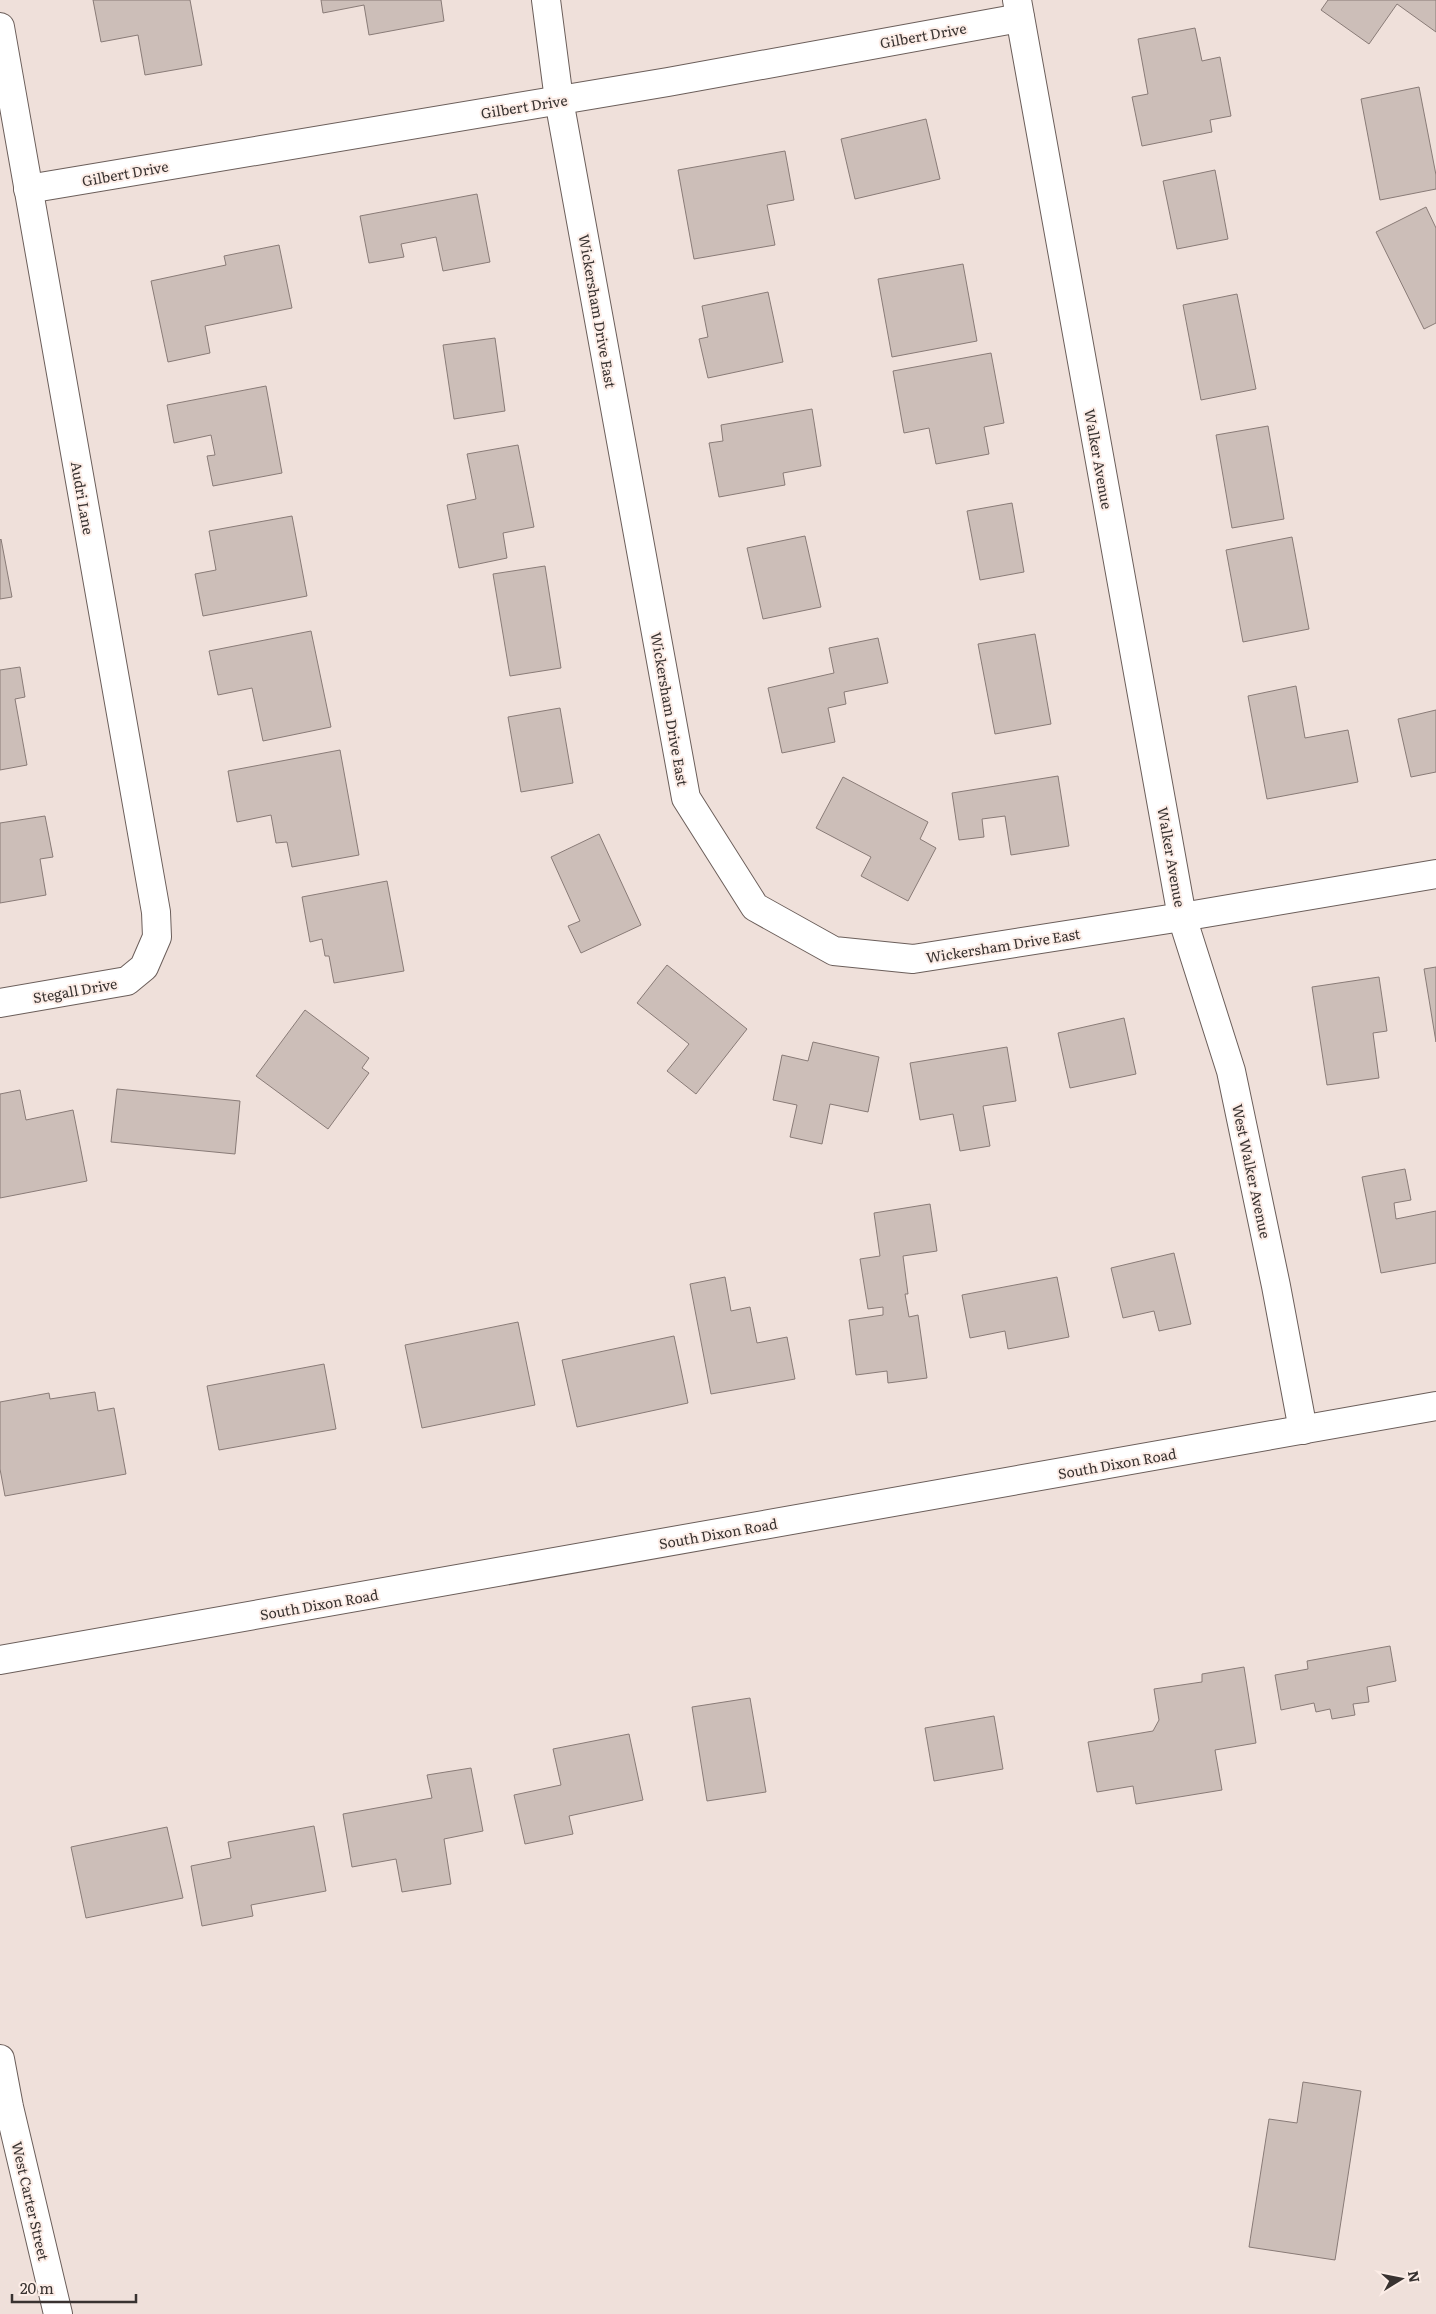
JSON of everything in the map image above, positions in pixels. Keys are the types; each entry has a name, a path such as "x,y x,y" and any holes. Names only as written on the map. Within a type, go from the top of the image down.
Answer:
{"street":[{"name":"Wickersham Drive East","path":"546,0 559,100 686,798 755,907 834,951 913,960 1436,874"},
{"name":"Gilbert Drive","path":"28,189 668,82 1018,9"},
{"name":"Walker Avenue","path":"1018,9 1182,917"},
{"name":"Audri Lane","path":"0,27 156,912 157,937 144,967"},
{"name":"West Walker Avenue","path":"1182,917 1231,1071 1276,1286 1303,1430"},
{"name":"Stegall Drive","path":"0,1003 128,981 144,967"},
{"name":"South Dixon Road","path":"0,1660 1436,1406"},
{"name":"West Carter Street","path":"0,2059 9,2107 58,2314"}],"building":[{"path":"93,0 190,0 202,65 145,75 138,35 101,42"},
{"path":"321,0 441,0 444,21 369,35 364,5 323,13"},
{"path":"1328,0 1436,0 1436,32 1397,4 1369,44 1321,10"},
{"path":"1195,28 1202,61 1220,57 1231,116 1210,120 1212,132 1142,146 1132,97 1148,94 1138,39"},
{"path":"1419,87 1436,175 1436,189 1380,200 1361,99"},
{"path":"926,119 940,179 855,199 841,139"},
{"path":"785,151 794,200 767,205 775,245 694,259 678,170"},
{"path":"1215,170 1228,239 1177,249 1163,181"},
{"path":"477,194 490,262 443,271 436,237 401,244 404,257 369,263 360,216"},
{"path":"1426,207 1436,228 1436,323 1424,329 1376,232"},
{"path":"279,245 292,308 205,326 210,353 168,362 151,281 226,265 224,256"},
{"path":"963,264 977,341 892,357 878,279"},
{"path":"768,292 783,362 708,378 699,339 708,337 702,306"},
{"path":"1237,294 1256,389 1201,400 1183,305"},
{"path":"495,338 505,411 454,419 443,345"},
{"path":"991,353 1004,423 984,427 989,454 936,464 929,428 904,433 893,371"},
{"path":"266,386 282,473 213,486 207,456 215,455 211,435 174,443 167,405"},
{"path":"812,409 821,466 783,473 785,485 719,497 709,443 723,441 721,425"},
{"path":"1268,426 1284,519 1232,528 1216,435"},
{"path":"518,445 534,527 503,533 507,558 459,568 447,505 476,499 467,454"},
{"path":"1012,503 1024,572 980,580 967,511"},
{"path":"292,516 307,596 203,616 195,574 216,570 209,531"},
{"path":"805,536 821,607 763,619 747,548"},
{"path":"1292,537 1309,629 1243,642 1226,550"},
{"path":"0,540 12,597 0,599"},
{"path":"545,566 561,668 510,676 493,574"},
{"path":"311,631 331,727 263,741 252,688 218,695 209,651"},
{"path":"1035,634 1051,724 995,734 978,644"},
{"path":"878,638 888,683 844,692 846,704 828,708 835,742 782,753 768,688 834,673 829,648"},
{"path":"20,667 25,697 15,699 27,765 0,770 0,670"},
{"path":"1296,686 1305,738 1348,730 1358,782 1267,799 1248,696"},
{"path":"560,708 573,783 521,792 508,717"},
{"path":"1436,710 1436,772 1411,777 1398,719"},
{"path":"340,750 359,855 292,867 287,842 276,843 271,815 237,822 228,771"},
{"path":"1058,776 1069,846 1011,855 1005,816 982,819 984,837 959,840 952,793"},
{"path":"843,777 928,822 920,839 936,848 908,901 861,876 871,857 816,828"},
{"path":"45,816 53,857 40,859 46,895 0,903 0,823"},
{"path":"599,834 641,925 581,953 568,926 580,921 551,857"},
{"path":"387,881 404,971 334,983 329,956 325,956 322,939 310,942 302,897"},
{"path":"667,965 747,1029 696,1094 667,1071 689,1044 637,1003"},
{"path":"1436,967 1436,1042 1424,969"},
{"path":"1379,977 1387,1031 1373,1033 1379,1078 1327,1085 1312,987"},
{"path":"305,1010 369,1058 362,1068 369,1073 328,1129 256,1076"},
{"path":"1124,1018 1136,1074 1070,1088 1058,1033"},
{"path":"813,1042 879,1057 868,1112 830,1104 822,1144 790,1137 797,1105 773,1100 782,1055 808,1061"},
{"path":"1007,1047 1016,1101 983,1106 990,1146 960,1151 953,1114 920,1120 910,1063"},
{"path":"117,1089 240,1101 235,1154 111,1142"},
{"path":"20,1090 26,1120 73,1110 87,1181 0,1198 0,1094"},
{"path":"1405,1169 1411,1200 1394,1203 1396,1219 1436,1211 1436,1263 1381,1273 1362,1177"},
{"path":"930,1204 937,1251 903,1256 908,1294 905,1294 909,1317 918,1315 927,1378 888,1383 887,1371 856,1375 849,1320 883,1315 883,1307 868,1309 860,1259 880,1256 874,1213"},
{"path":"1174,1253 1191,1324 1159,1331 1154,1311 1123,1318 1111,1268"},
{"path":"725,1277 731,1311 750,1307 757,1343 787,1337 795,1379 711,1394 690,1284"},
{"path":"1057,1277 1069,1337 1008,1349 1005,1331 970,1338 962,1295"},
{"path":"518,1322 535,1405 422,1428 405,1345"},
{"path":"674,1336 688,1403 577,1427 562,1360"},
{"path":"324,1364 336,1429 219,1450 207,1386"},
{"path":"95,1392 98,1411 114,1408 126,1474 5,1496 0,1469 0,1402 49,1393 50,1399"},
{"path":"1390,1646 1396,1681 1367,1687 1369,1702 1353,1704 1355,1715 1332,1719 1330,1709 1316,1712 1314,1703 1281,1710 1275,1675 1308,1669 1307,1661"},
{"path":"1244,1667 1256,1743 1215,1750 1222,1790 1136,1804 1133,1786 1097,1792 1088,1742 1153,1731 1159,1720 1154,1689 1202,1682 1202,1674"},
{"path":"750,1698 766,1792 707,1801 692,1707"},
{"path":"994,1716 1003,1769 934,1781 925,1728"},
{"path":"629,1734 643,1800 569,1816 573,1834 525,1844 514,1795 561,1785 553,1749"},
{"path":"471,1768 483,1831 444,1839 451,1884 402,1892 396,1859 352,1867 343,1814 432,1798 427,1775"},
{"path":"314,1826 326,1891 251,1905 253,1916 202,1926 191,1866 231,1858 228,1842"},
{"path":"167,1827 183,1898 86,1918 71,1847"},
{"path":"1303,2082 1361,2091 1335,2260 1249,2247 1269,2119 1297,2123"}]}
